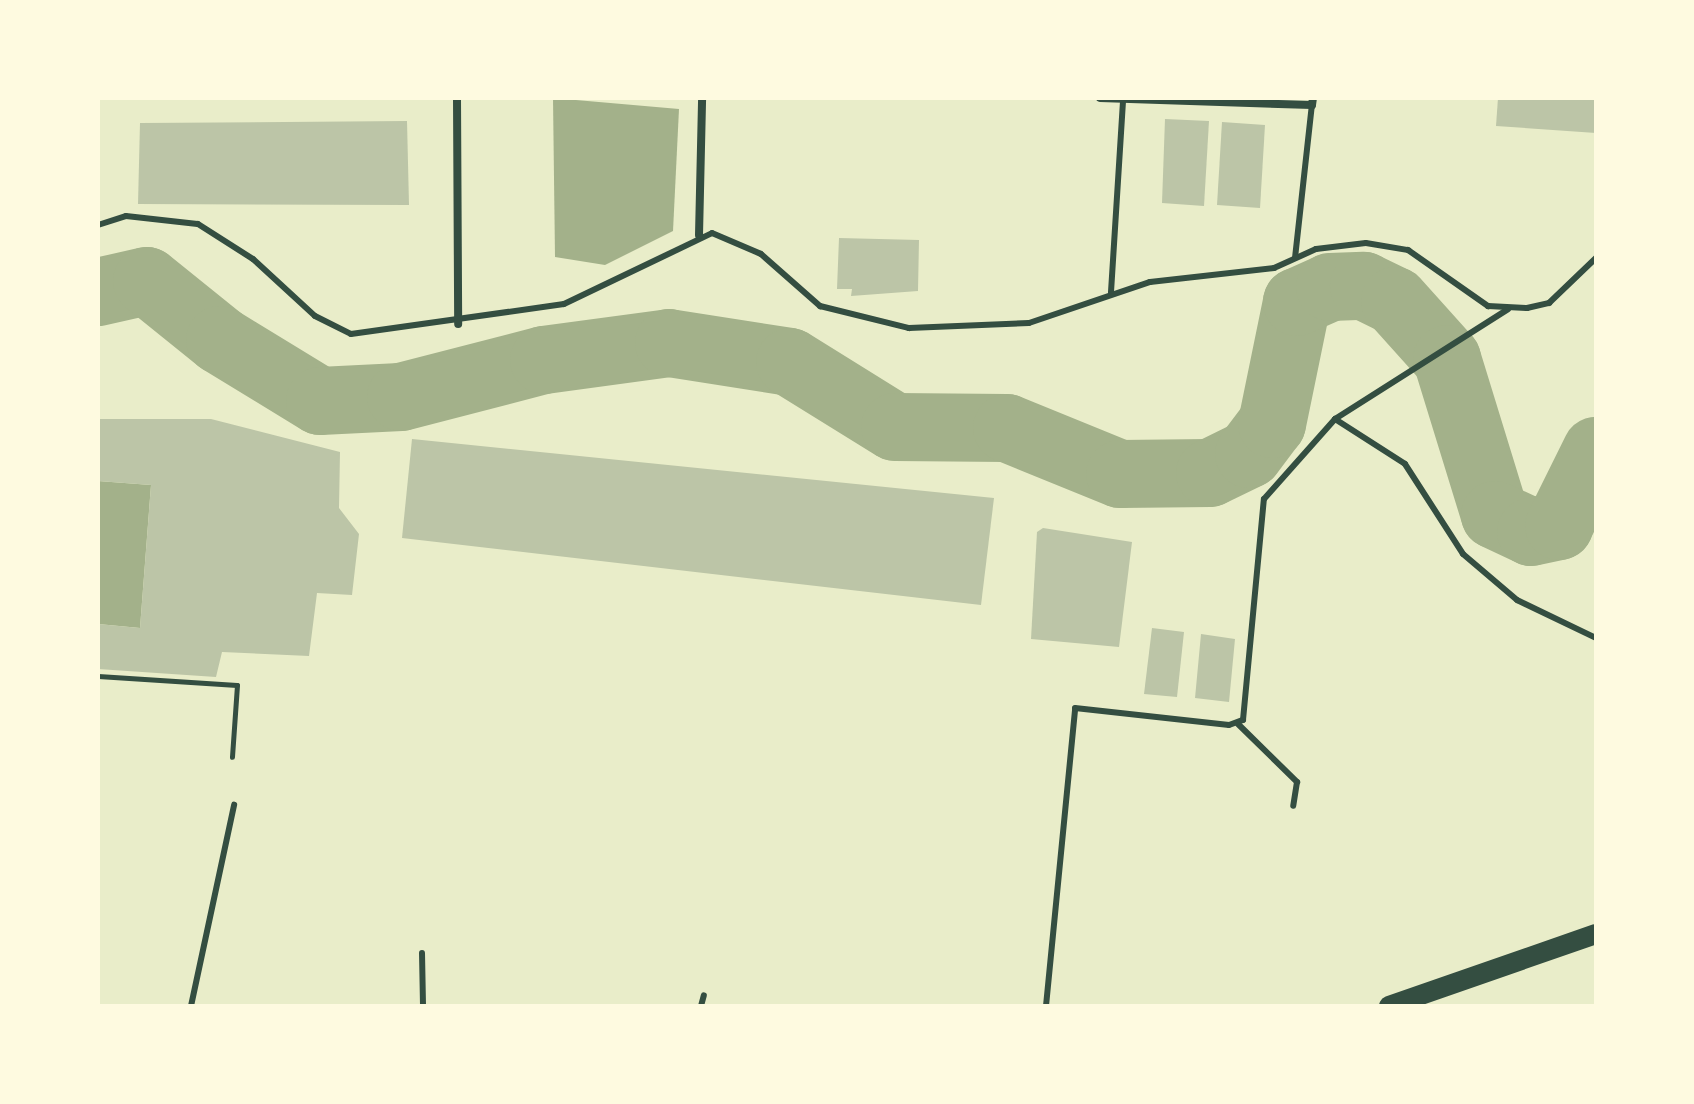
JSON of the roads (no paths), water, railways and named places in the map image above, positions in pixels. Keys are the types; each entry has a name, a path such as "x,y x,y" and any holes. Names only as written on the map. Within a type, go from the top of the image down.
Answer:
{"main road":[{"path":"1389,1006 1596,934"}],"street":[{"path":"457,98 458,324"},
{"path":"699,235 702,98"},
{"path":"1100,98 1313,102"}],"lane":[{"path":"1111,292 1123,98"},
{"path":"1295,258 1313,102"},
{"path":"98,225 126,216 198,224 253,259 315,316 351,334 458,324 564,304 699,235 726,235 761,254 820,306 909,328 1029,323 1111,292 1274,268 1295,258 1343,245 1388,245 1408,250 1472,299 1508,309"},
{"path":"1238,724 1249,700 1261,507 1335,419 1416,362 1508,309 1549,303 1596,258"},
{"path":"1335,419 1405,464 1463,554 1517,600 1596,638"},
{"path":"1046,1006 1075,708 1238,724 1297,782 1293,806"},
{"path":"191,1006 234,805"},
{"path":"422,953 423,1006"},
{"path":"701,1006 704,995"}],"waterway":[{"path":"98,292 147,281 220,340 320,401 401,397 544,360 669,343 790,362 895,427 1007,428 1120,474 1210,473 1249,454 1272,424 1297,302 1330,287 1364,286 1395,301 1447,359 1495,515 1531,532 1559,526 1596,451"}]}
